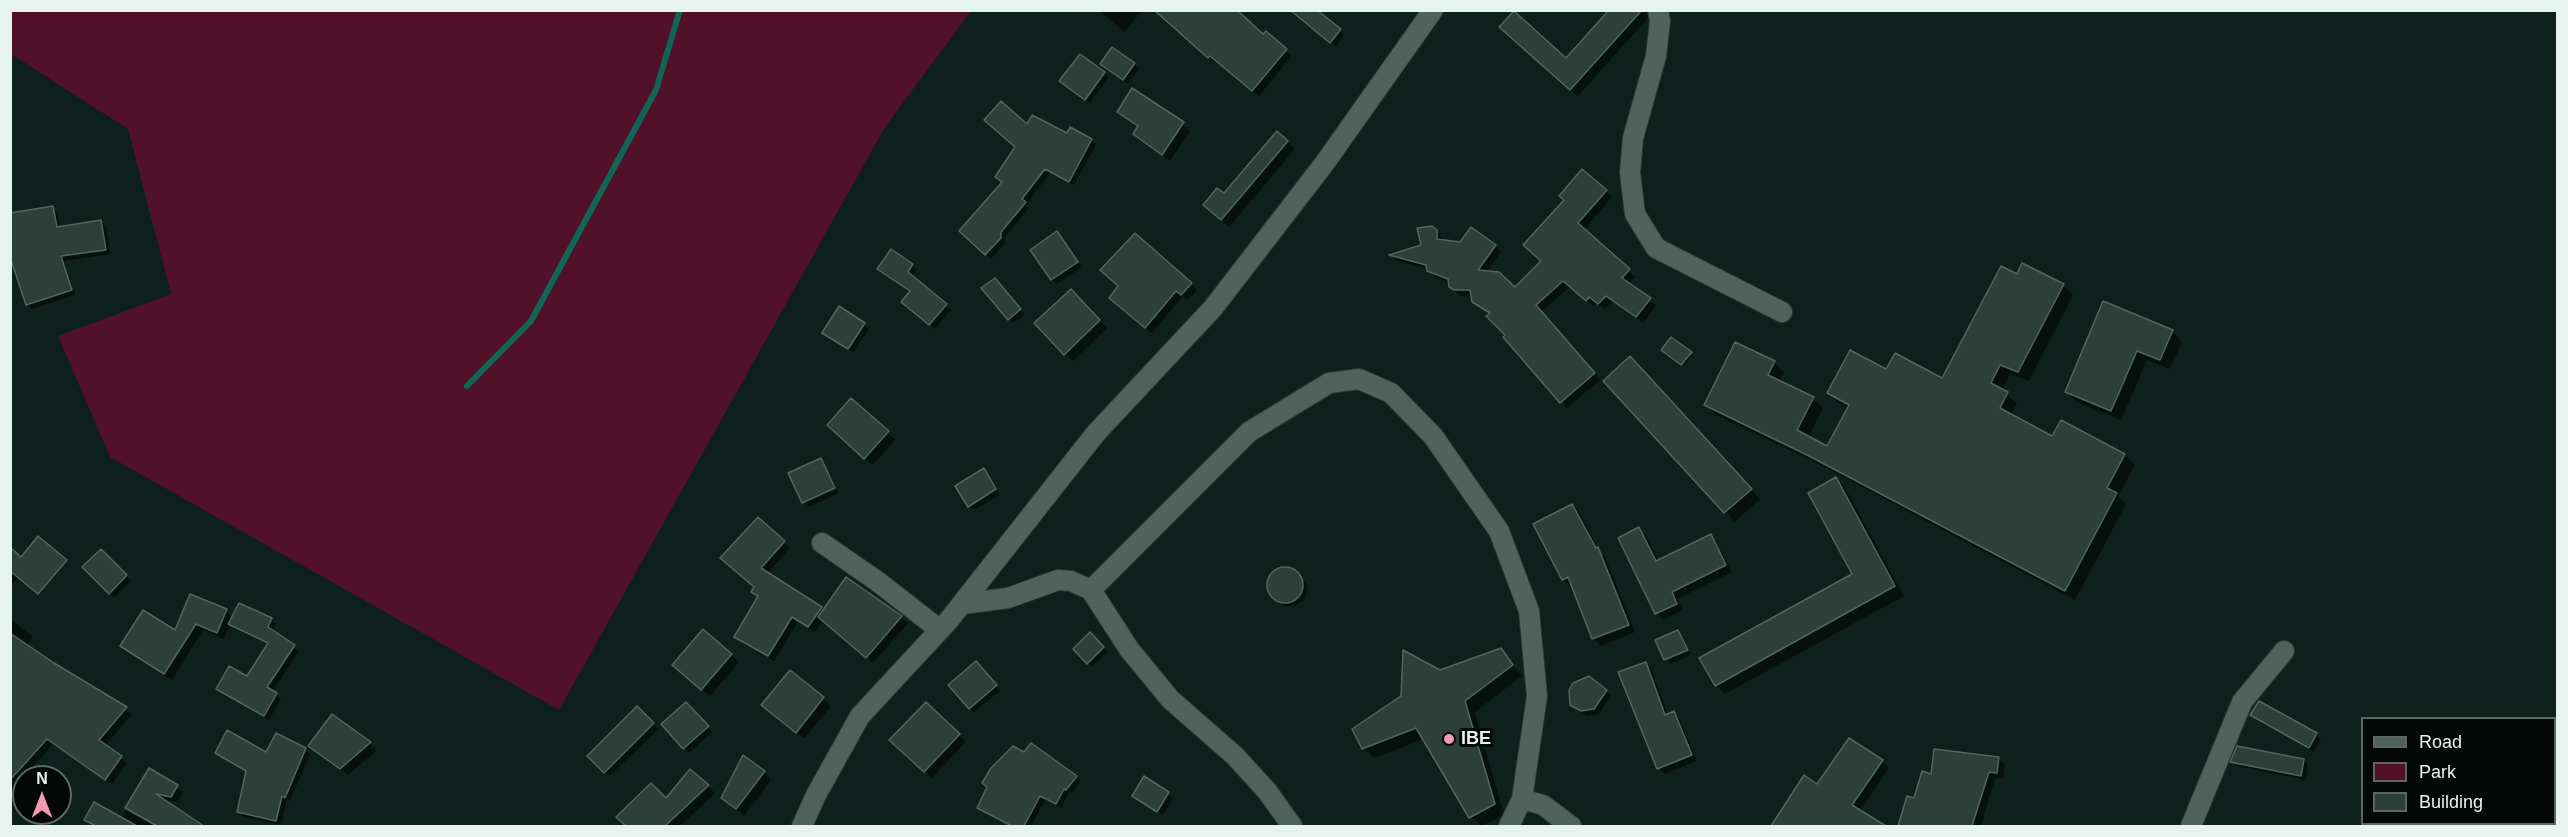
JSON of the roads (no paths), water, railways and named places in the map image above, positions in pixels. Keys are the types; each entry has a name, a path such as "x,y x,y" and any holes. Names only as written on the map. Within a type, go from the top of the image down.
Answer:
{"street":[{"path":"802,826 816,795 860,716 962,604 1096,433 1213,308 1324,164 1433,10"},
{"path":"1658,10 1660,21 1656,56 1633,138 1630,173 1635,214 1656,248 1782,312"},
{"path":"1091,590 1250,432 1329,383 1359,379 1391,393 1433,436 1499,531 1529,611 1537,696 1522,799 1509,826"},
{"path":"822,543 877,581 940,630"},
{"path":"962,604 1008,598 1058,580 1071,581 1091,590 1129,649 1170,699 1235,756 1267,791 1292,826"},
{"path":"2191,826 2242,702 2284,651"},
{"path":"1522,799 1543,805 1571,826"}],"waterway":[{"path":"467,386 531,321 656,90 680,10"}],"place":[{"name":"IBE","path":"1449,739"}]}
